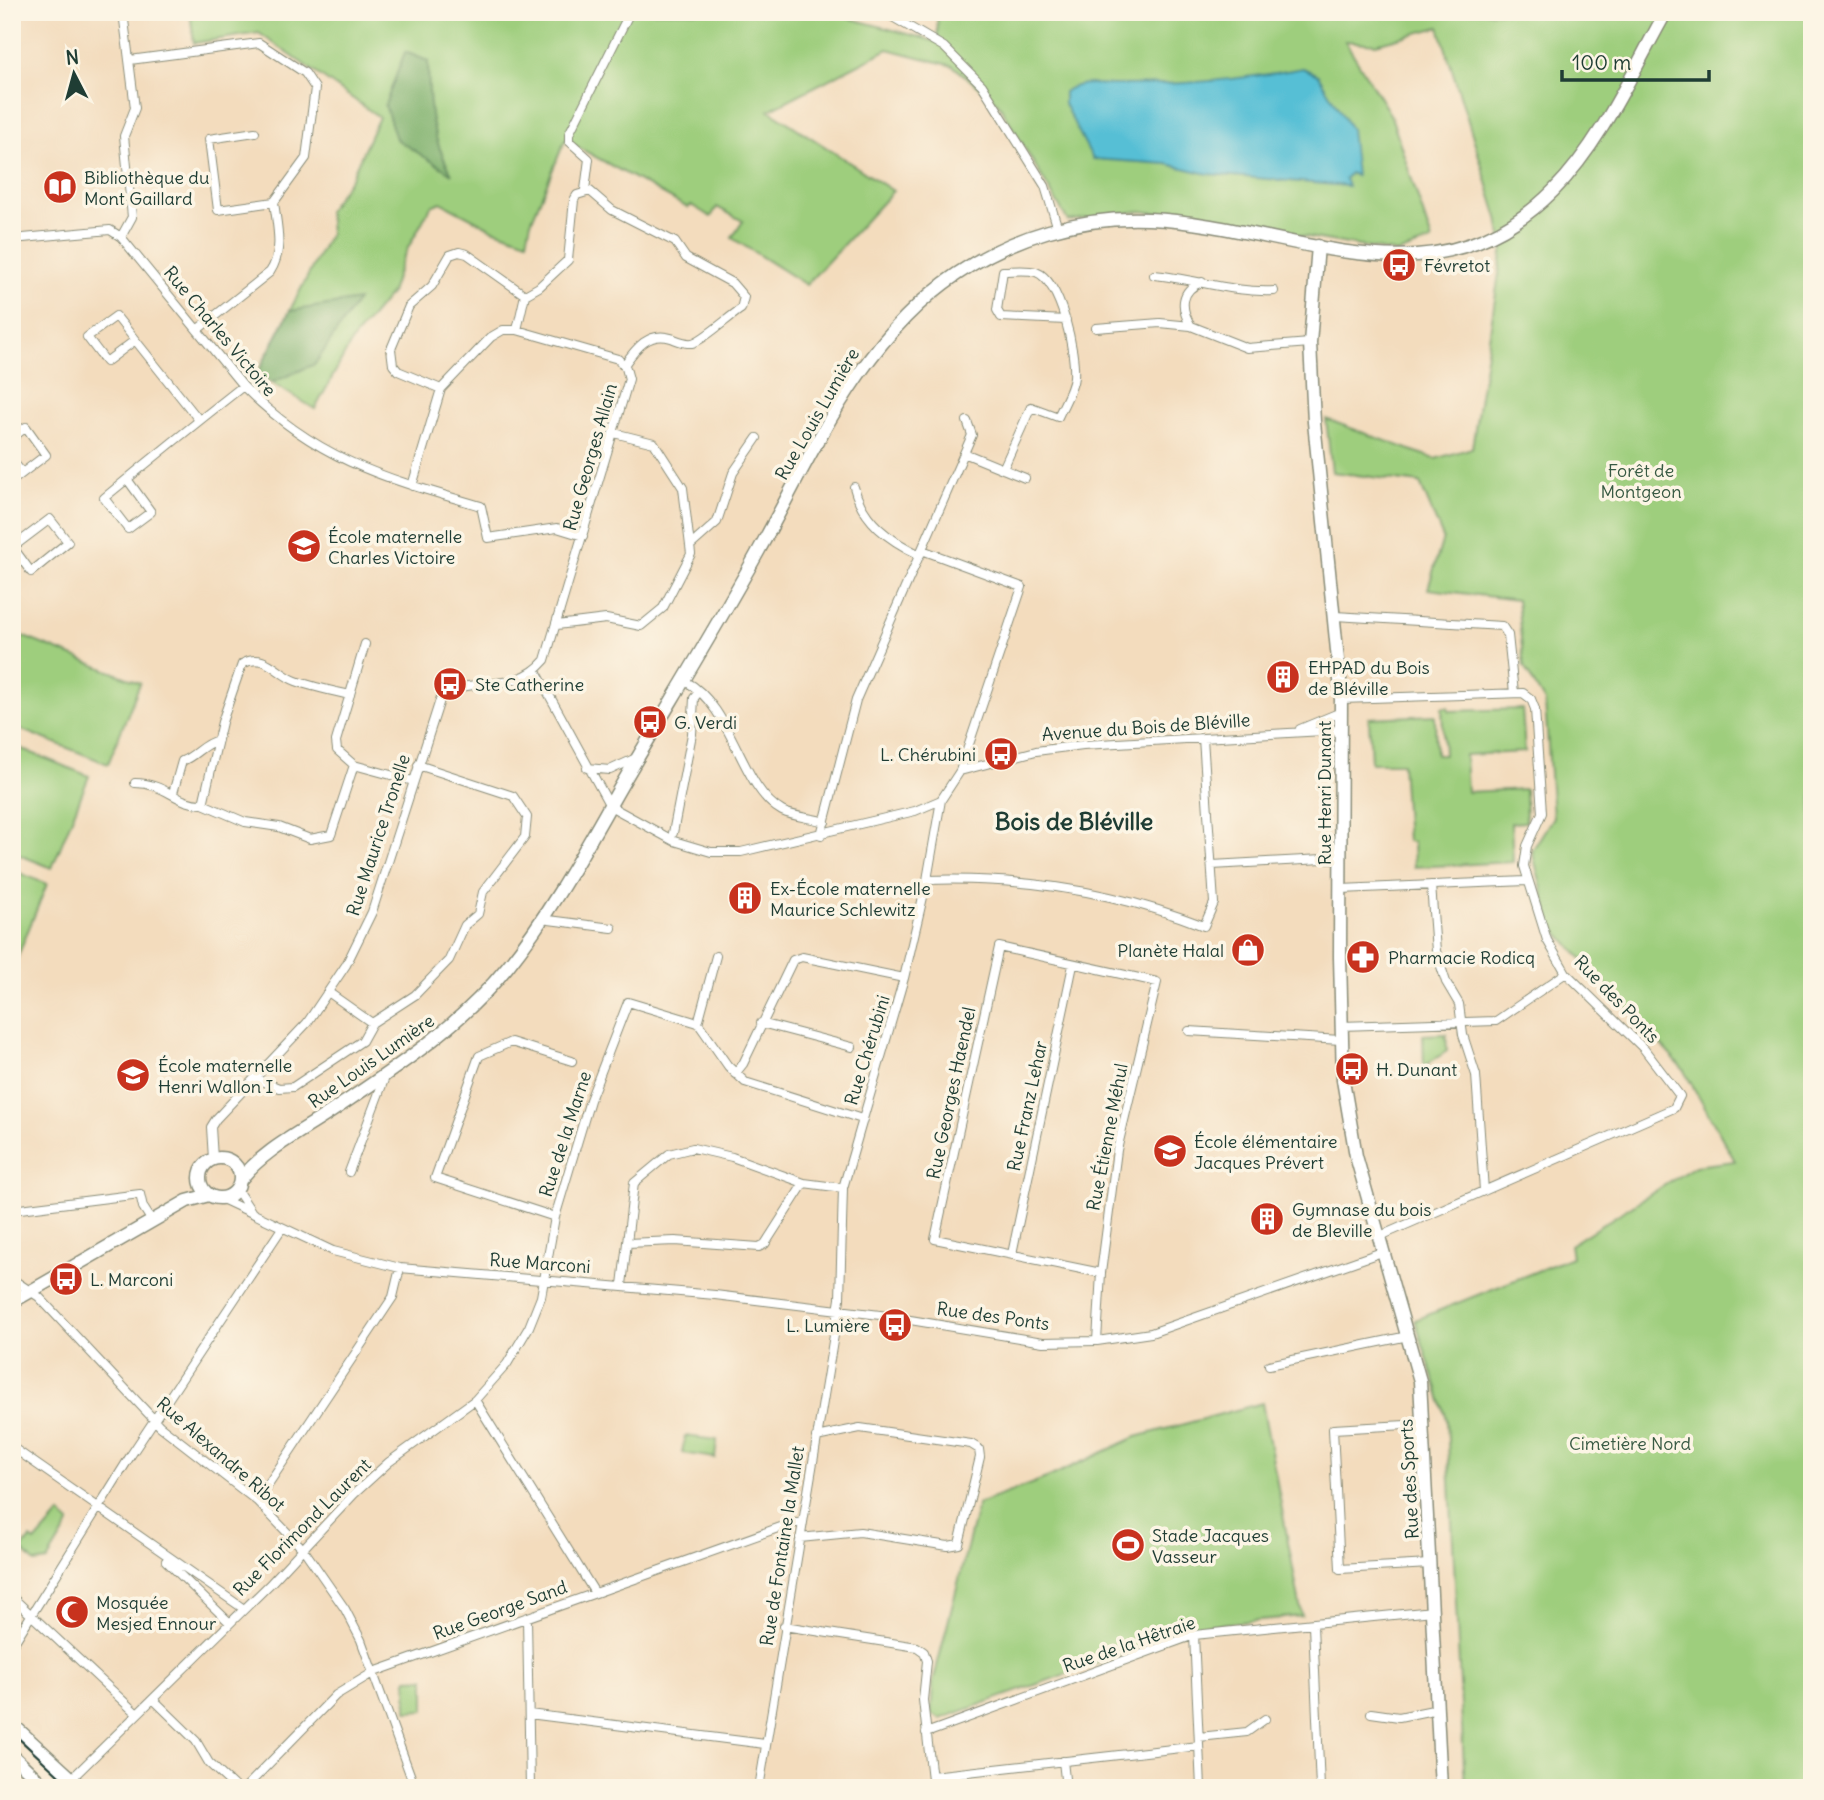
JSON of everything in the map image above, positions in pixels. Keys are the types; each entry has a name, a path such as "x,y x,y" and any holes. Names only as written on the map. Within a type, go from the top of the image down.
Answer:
{"main road":[{"name":"Rue Louis Lumière","path":"239,1184 264,1156 417,1054 478,1000 508,966 541,919 646,748 848,389 882,341 911,311 958,274 1011,244 1058,229 1102,221 1150,219 1390,258 1431,254 1491,236 1525,214 1571,172 1666,12"},
{"name":"Rue Henri Dunant","path":"1318,246 1310,343 1314,422 1335,616 1341,706 1343,1080 1352,1136 1382,1252"},
{"name":"Rue Louis Lumière","path":"233,1162 264,1156"},
{"path":"12,1301 187,1201 209,1195 222,1199 239,1184 233,1162 223,1158 213,1159 202,1169 200,1183 187,1201"},
{"path":"200,1183 209,1195"},
{"name":"Rue des Sports","path":"1382,1252 1420,1381 1441,1788"},
{"path":"12,1724 72,1785"},
{"path":"12,1755 46,1788"}],"street":[{"path":"12,239 98,229 110,230 121,237 132,217 133,203 124,136 135,108 123,12"},
{"path":"525,295 539,288 568,260 574,200 585,190 589,159 569,141 569,134 630,12"},
{"path":"884,12 944,47 982,85 1045,186 1058,229"},
{"path":"130,60 259,43 305,73 315,88 306,158 274,202 279,249 277,262 270,272 197,330"},
{"path":"255,132 209,138 218,210 274,202"},
{"path":"585,190 590,191 612,210 675,242 685,258 732,283 744,297 741,309 719,323 700,340 689,344 659,335 650,337 624,365"},
{"name":"Rue Charles Victoire","path":"121,237 243,386 265,408 314,446 371,472 481,506 488,538 557,528 583,536"},
{"path":"441,390 398,371 393,365 391,349 409,306 432,286 450,255 459,252 467,254 525,295"},
{"path":"1003,469 1031,407 1058,418 1074,380 1066,320 1044,278 1035,272 1003,271 997,310 1001,317 1066,320"},
{"path":"1154,275 1202,282 1231,290 1274,291"},
{"path":"1191,326 1183,312 1184,298 1187,290 1202,282"},
{"path":"412,486 441,390 491,337 503,330 517,330 525,295"},
{"path":"134,341 106,362 87,337 116,316 199,421"},
{"path":"1096,328 1160,323 1191,326 1247,348 1310,343"},
{"name":"Rue Georges Allain","path":"517,330 618,359 624,365 629,379 557,625 545,660 536,671"},
{"path":"127,479 151,512 128,529 104,498 127,479 243,386"},
{"path":"821,835 856,700 972,435 967,421"},
{"path":"12,438 26,427 46,455 12,481"},
{"path":"557,625 606,619 641,626 663,608 691,554 683,488 677,476 654,443 614,433"},
{"path":"690,546 717,522 733,473 757,438"},
{"path":"964,453 1025,478"},
{"path":"12,460 22,473"},
{"path":"536,671 610,806 674,841 711,852 741,852 915,811 941,800 961,771 1022,587 921,552 883,533 867,518 858,503 854,487"},
{"path":"50,519 68,542 31,572 13,547 50,519"},
{"path":"1335,616 1502,626 1508,635 1514,693 1341,706"},
{"path":"365,644 336,741 337,750 354,765 413,781"},
{"path":"203,804 218,740 242,664 249,660 272,664 293,680 350,695"},
{"name":"Rue Maurice Tronelle","path":"213,1159 211,1127 307,1023 346,965 372,912 434,713 444,694 526,678 536,671"},
{"path":"685,681 699,692 732,735 762,793 782,811 825,822"},
{"path":"673,833 692,734 694,698 699,692"},
{"name":"Rue des Ponts","path":"1378,1237 1674,1108 1679,1102 1678,1089 1644,1049 1566,973 1547,940 1526,881 1527,846 1542,813 1534,703 1528,695 1514,693"},
{"name":"Avenue du Bois de Bléville","path":"1294,732 1341,706"},
{"name":"Avenue du Bois de Bléville","path":"961,771 1036,751 1341,730"},
{"path":"927,880 974,878 1058,886 1135,903 1205,926 1214,903 1203,738"},
{"path":"173,793 182,761 192,757 205,744 218,740"},
{"path":"587,768 610,770 621,767 646,748"},
{"path":"135,783 147,783 173,793 177,799 203,804 245,822 279,827 310,839 331,835 354,765"},
{"path":"256,1079 279,1088 293,1087 362,1041 372,1023 415,995 449,960 465,925 478,914 483,892 528,829 527,817 513,796 418,765"},
{"name":"Rue Chérubini","path":"838,1310 843,1188 862,1119 884,1057 904,978 927,880 941,800"},
{"path":"1212,865 1342,858"},
{"path":"1341,889 1526,881"},
{"path":"1431,885 1436,951 1446,982 1459,1004 1476,1075 1484,1191"},
{"path":"541,919 612,928"},
{"name":"Rue Georges Haendel","path":"1101,1273 936,1239 999,947 1157,982"},
{"path":"716,956 698,1023 735,1074 745,1082 862,1119"},
{"path":"735,1074 743,1064 793,960 802,957 904,978"},
{"name":"Rue Franz Lehar","path":"1012,1255 1073,965"},
{"path":"1189,1031 1341,1033 1394,1026 1496,1021 1566,973"},
{"name":"Rue Étienne Méhul","path":"1097,1341 1101,1273 1117,1150 1157,982"},
{"path":"328,992 372,1023"},
{"name":"Rue de la Marne","path":"542,1279 555,1217 590,1100 628,1002 698,1023"},
{"path":"761,1023 852,1047"},
{"path":"555,1217 435,1178 479,1056 511,1042 572,1061"},
{"path":"349,1172 386,1075"},
{"path":"622,1285 634,1183 643,1179 669,1154 680,1149 693,1148 733,1157 804,1183 843,1188"},
{"path":"627,1243 675,1241 759,1247 765,1244 804,1183"},
{"name":"Rue Marconi","path":"239,1184 251,1211"},
{"path":"12,1210 140,1194 143,1208 152,1221"},
{"name":"Rue Marconi","path":"222,1199 334,1251 400,1268 622,1285 838,1310"},
{"path":"12,1646 282,1228"},
{"name":"Rue des Ponts","path":"838,1310 1021,1340 1097,1341 1152,1333 1382,1252"},
{"path":"257,1501 393,1297 400,1268"},
{"name":"Rue Alexandre Ribot","path":"12,1279 39,1297 178,1443 257,1501 303,1550 345,1609 374,1672 415,1788"},
{"name":"Rue Florimond Laurent","path":"72,1785 137,1714 303,1550 354,1494 389,1462 475,1400 507,1364 529,1327 541,1297 542,1279"},
{"name":"Rue de Fontaine la Mallet","path":"759,1788 838,1310"},
{"path":"1269,1365 1408,1336"},
{"path":"475,1400 595,1593"},
{"path":"1424,1423 1333,1429 1340,1569 1430,1564"},
{"path":"800,1538 860,1532 948,1546 959,1544 981,1457 979,1449 971,1444 860,1428 816,1437"},
{"path":"12,1447 244,1609"},
{"name":"Rue George Sand","path":"245,1788 336,1695 374,1672 792,1522 802,1523"},
{"path":"149,1544 230,1623"},
{"path":"12,1597 137,1714"},
{"name":"Rue de la Hêtraie","path":"926,1733 1194,1634 1313,1625 1433,1611"},
{"path":"527,1618 530,1788"},
{"path":"1313,1625 1320,1788"},
{"path":"784,1626 917,1647 924,1652 926,1733 933,1788"},
{"path":"1194,1634 1201,1788"},
{"path":"153,1699 192,1737 209,1763 236,1788"},
{"path":"1371,1713 1399,1717 1438,1709"},
{"path":"529,1714 765,1745"},
{"path":"932,1776 1199,1742 1247,1732 1265,1719"},
{"path":"1063,1761 1066,1788"}],"green space":[{"path":"190,12 826,12 938,42 937,12 1812,12 1812,1788 1465,1788 1447,1420 1415,1320 1572,1257 1570,1245 1695,1166 1735,1161 1683,1069 1552,926 1532,851 1553,817 1545,702 1524,667 1517,600 1428,589 1443,538 1420,483 1332,472 1326,419 1435,459 1472,448 1503,248 1498,218 1439,27 1376,44 1345,41 1391,116 1432,241 1398,253 1201,218 1140,211 1068,221 998,103 953,66 888,49 769,110 893,191 806,285 732,238 743,221 717,207 711,217 691,205 688,208 565,140 531,222 527,241 492,229 441,202 431,206 402,259 391,293 353,339 315,409 257,374 330,233 328,210 351,178 379,117 259,33 194,43","holes":["385,106 429,116 439,151 450,173"]},
{"path":"405,52 428,61 432,119 444,160 452,174 396,139 385,105"},
{"path":"358,300 315,364 271,383 257,374 290,311"},
{"path":"12,632 140,683 108,764 12,726"},
{"path":"1442,707 1448,707 1449,711 1522,709 1525,752 1465,755 1467,792 1525,789 1526,822 1511,823 1513,862 1414,867 1413,842 1407,841 1402,763 1371,763 1369,718 1435,715 1436,755 1444,755"},
{"path":"12,745 89,776 52,868 12,852"},
{"path":"12,870 47,884 13,968 12,967"},
{"path":"1446,1034 1447,1051 1424,1066 1423,1035"},
{"name":"Stade Jacques Vasseur","path":"1262,1403 1302,1616 1200,1626 940,1719 931,1714 933,1682 978,1504 1049,1477 1136,1437"},
{"path":"685,1436 717,1440 715,1458 682,1453"},
{"path":"60,1514 70,1523 47,1561 35,1563 21,1549 31,1538 35,1542"},
{"path":"425,1678 425,1710 407,1711 407,1679"}],"water":[{"path":"1303,68 1318,75 1351,129 1356,176 1350,173 1345,179 1348,186 1208,174 1167,164 1093,159 1064,104 1064,92 1082,85 1187,83"}],"tram line":[{"path":"12,1732 72,1788"}],"place":[{"name":"Bibliothèque du Mont Gaillard","path":"60,187"},
{"name":"Févretot","path":"1399,265"},
{"name":"École maternelle Charles Victoire","path":"304,546"},
{"name":"EHPAD du Bois de Bléville","path":"1283,677"},
{"name":"Ste Catherine","path":"450,684"},
{"name":"G. Verdi","path":"650,722"},
{"name":"L. Chérubini","path":"1001,754"},
{"name":"Ex-École maternelle Maurice Schlewitz","path":"745,898"},
{"name":"Planète Halal","path":"1248,950"},
{"name":"Pharmacie Rodicq","path":"1363,957"},
{"name":"H. Dunant","path":"1352,1069"},
{"name":"École maternelle Henri Wallon I","path":"133,1075"},
{"name":"École élémentaire Jacques Prévert","path":"1170,1151"},
{"name":"Gymnase du bois de Bleville","path":"1267,1219"},
{"name":"L. Marconi","path":"66,1279"},
{"name":"L. Lumière","path":"895,1325"},
{"name":"Stade Jacques Vasseur","path":"1128,1545"},
{"name":"Mosquée Mesjed Ennour","path":"72,1612"}],"district":[{"name":"Bois de Bléville","path":"1074,821"}],"park label":[{"name":"Forêt de Montgeon","path":"1641,480"},
{"name":"Cimetière Nord","path":"1630,1443"}]}
